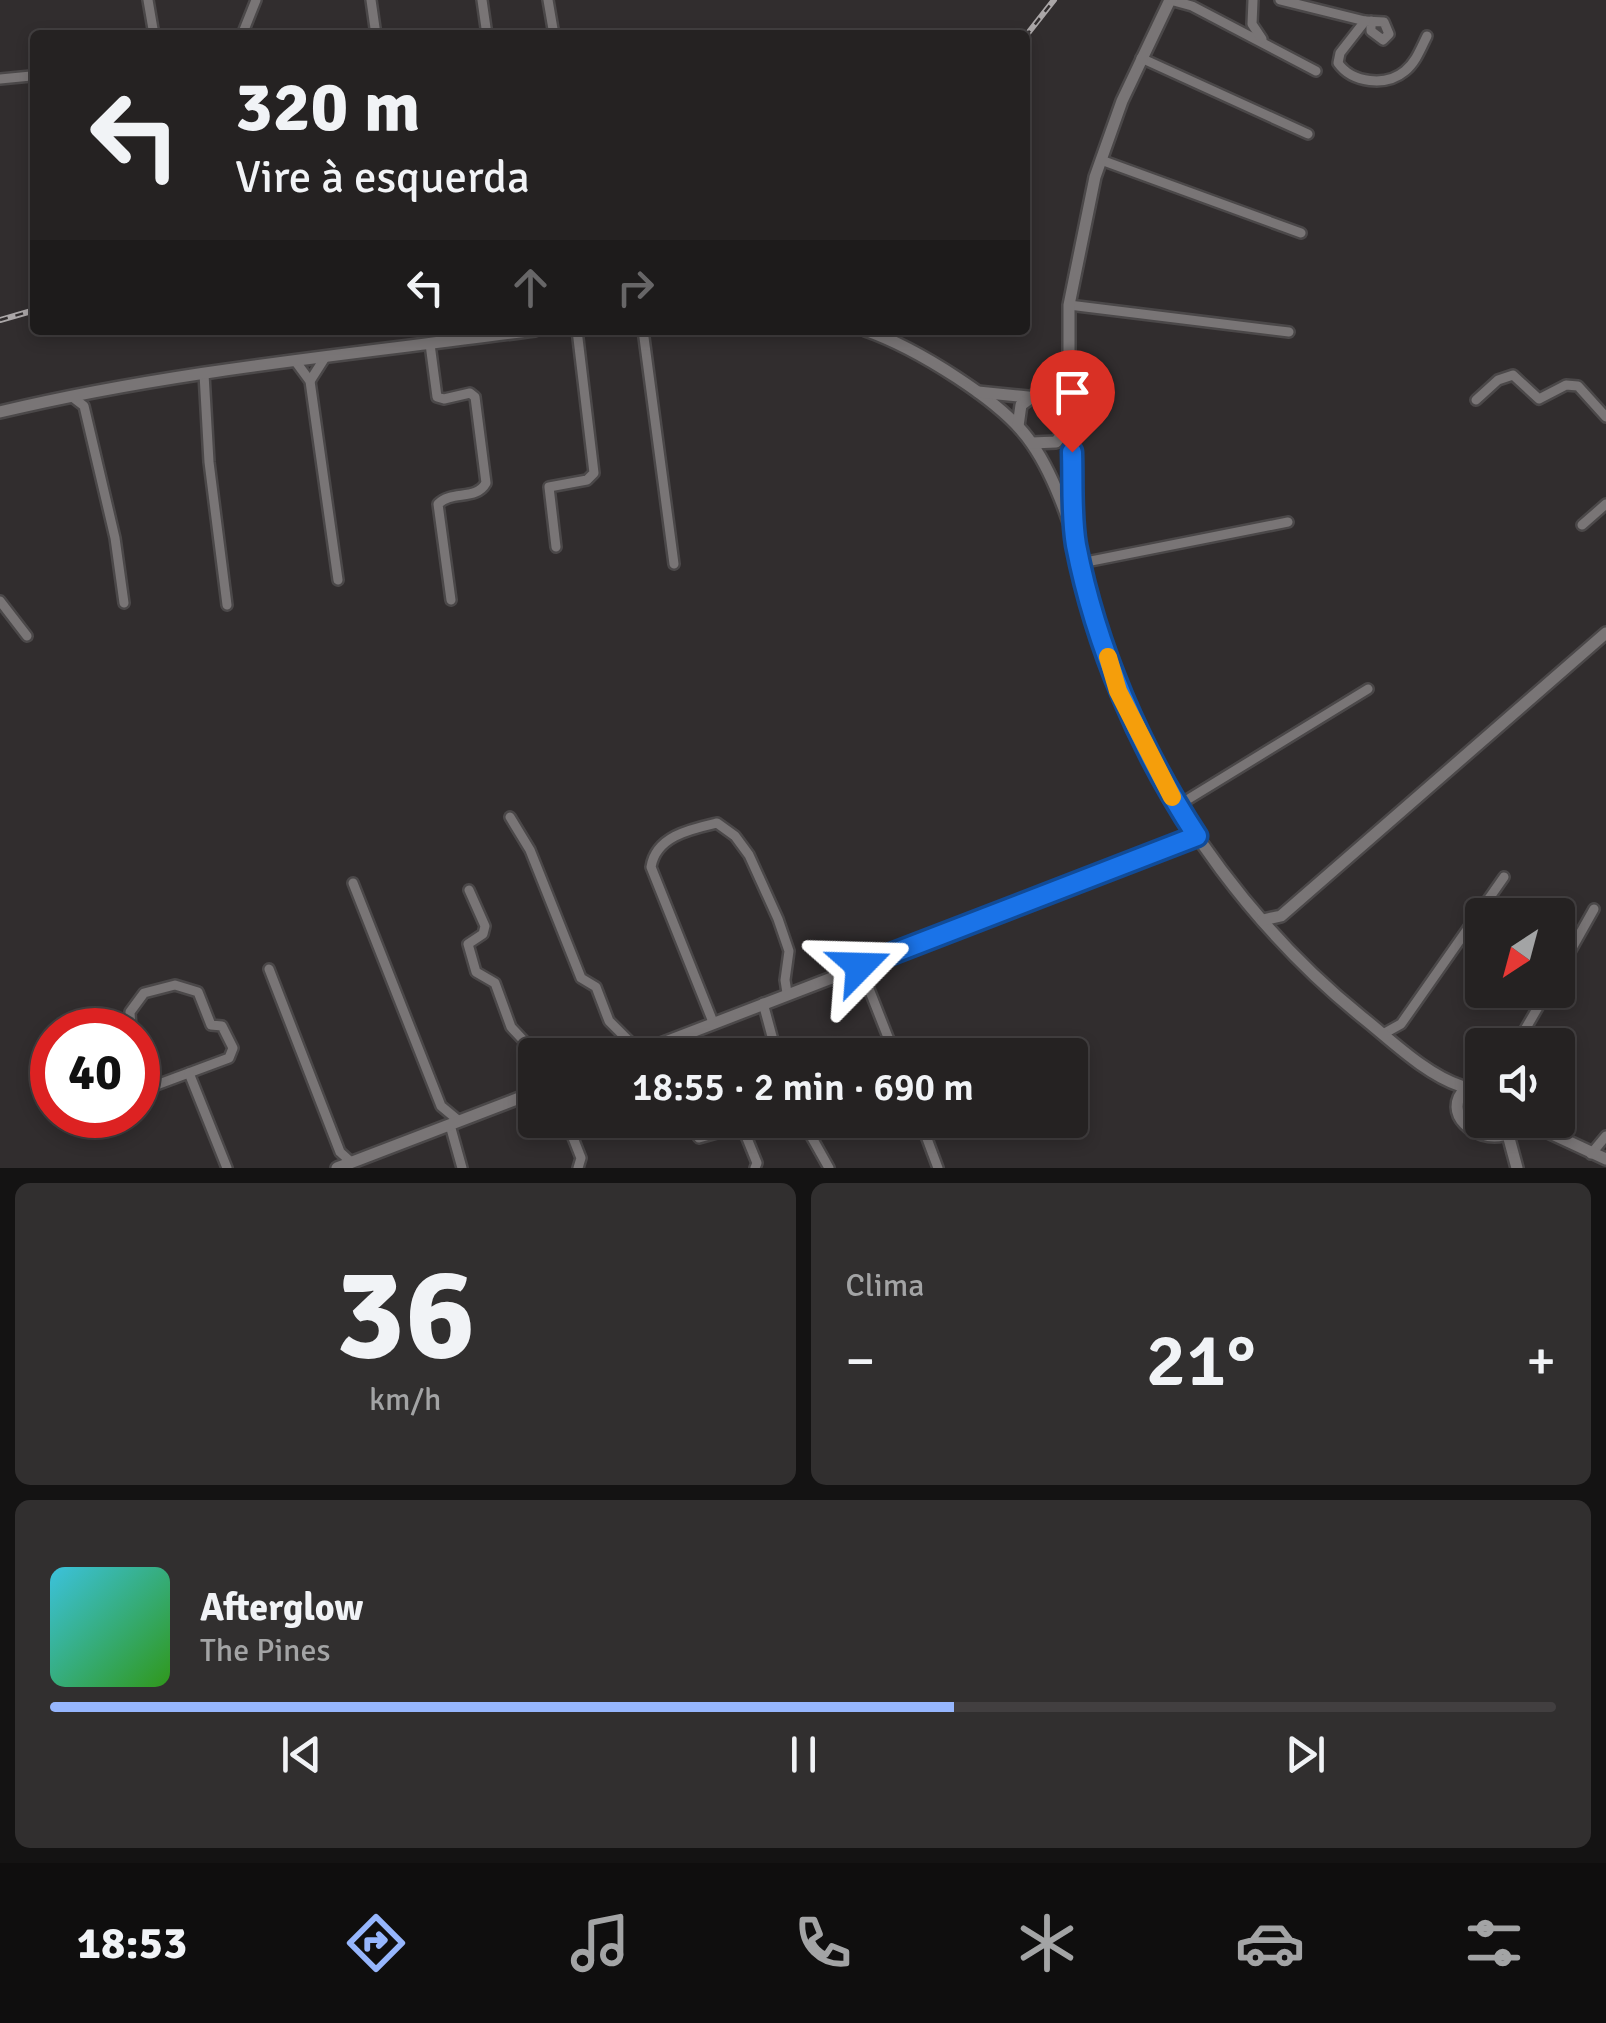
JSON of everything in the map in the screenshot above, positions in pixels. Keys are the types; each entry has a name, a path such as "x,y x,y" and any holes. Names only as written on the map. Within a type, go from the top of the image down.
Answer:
{"street":[{"path":"148,0 153,30"},
{"path":"244,30 256,0"},
{"path":"371,0 375,30"},
{"path":"482,0 486,30"},
{"path":"548,0 553,30"},
{"path":"1316,72 1192,6 1170,0 1141,58 1101,160 1069,305 1069,417 1076,542 1118,691 1177,806 1197,836 1263,920 1336,996 1442,1078 1465,1088"},
{"path":"1252,0 1252,24 1264,43"},
{"path":"1280,0 1368,21 1340,53 1338,63 1344,72 1366,80 1392,79 1404,72 1427,36"},
{"path":"1141,58 1308,134"},
{"path":"0,79 30,76"},
{"path":"1101,160 1301,232"},
{"path":"1069,305 1289,332"},
{"path":"0,412 70,395 204,374 498,335"},
{"path":"556,547 549,486 587,480 594,473 577,335"},
{"path":"641,335 674,564"},
{"path":"878,335 974,391 1018,426 1032,443 1076,542"},
{"path":"430,344 438,397 470,392 475,397 486,483 478,492 446,497 438,504 451,600"},
{"path":"1018,426 1021,404 1070,356"},
{"path":"310,381 324,358"},
{"path":"296,362 310,381 338,580"},
{"path":"204,374 208,462 227,605"},
{"path":"1476,400 1498,380 1514,375 1539,399 1566,385 1578,386 1606,417"},
{"path":"974,391 1058,396 1069,417"},
{"path":"84,406 94,392"},
{"path":"70,395 84,406 115,538 124,603"},
{"path":"1032,443 1056,442 1069,417"},
{"path":"1582,525 1606,504"},
{"path":"1081,563 1288,522"},
{"path":"0,602 28,636"},
{"path":"1263,920 1281,916 1606,633"},
{"path":"1177,806 1368,689"},
{"path":"510,817 530,850 582,978 596,987 609,1021 623,1038"},
{"path":"713,1022 651,866 661,845 690,828 717,823 736,836 749,855 787,944 787,993"},
{"path":"676,1038 1197,836"},
{"path":"1383,1034 1401,1024 1504,878"},
{"path":"353,883 441,1106 455,1123 462,1168"},
{"path":"470,890 485,926 483,934 468,944 476,972 495,983 512,1027 522,1038"},
{"path":"1575,942 1594,909"},
{"path":"1277,936 1281,916"},
{"path":"860,966 888,1038"},
{"path":"269,969 343,1164 518,1099"},
{"path":"133,1008 144,993 174,985 198,992 210,1025 222,1026 233,1052 229,1058 160,1083"},
{"path":"763,1003 773,1038"},
{"path":"1399,1046 1401,1024"},
{"path":"190,1073 227,1168"},
{"path":"1442,1078 1457,1100 1457,1114 1465,1125"},
{"path":"1457,1100 1465,1089"},
{"path":"1591,1154 1606,1136"},
{"path":"573,1138 581,1158 578,1168"},
{"path":"747,1138 757,1164 754,1168"},
{"path":"813,1138 828,1168"},
{"path":"927,1138 938,1168"},
{"path":"1512,1138 1518,1168"},
{"path":"1546,1138 1606,1159"}],"railway":[{"path":"1030,31 1054,0"},
{"path":"0,320 30,311"}],"slow traffic":[{"path":"1108,657 1118,691 1172,797"}],"route":[{"path":"860,966 1197,836 1177,806 1118,691 1076,542 1072,452"}]}
